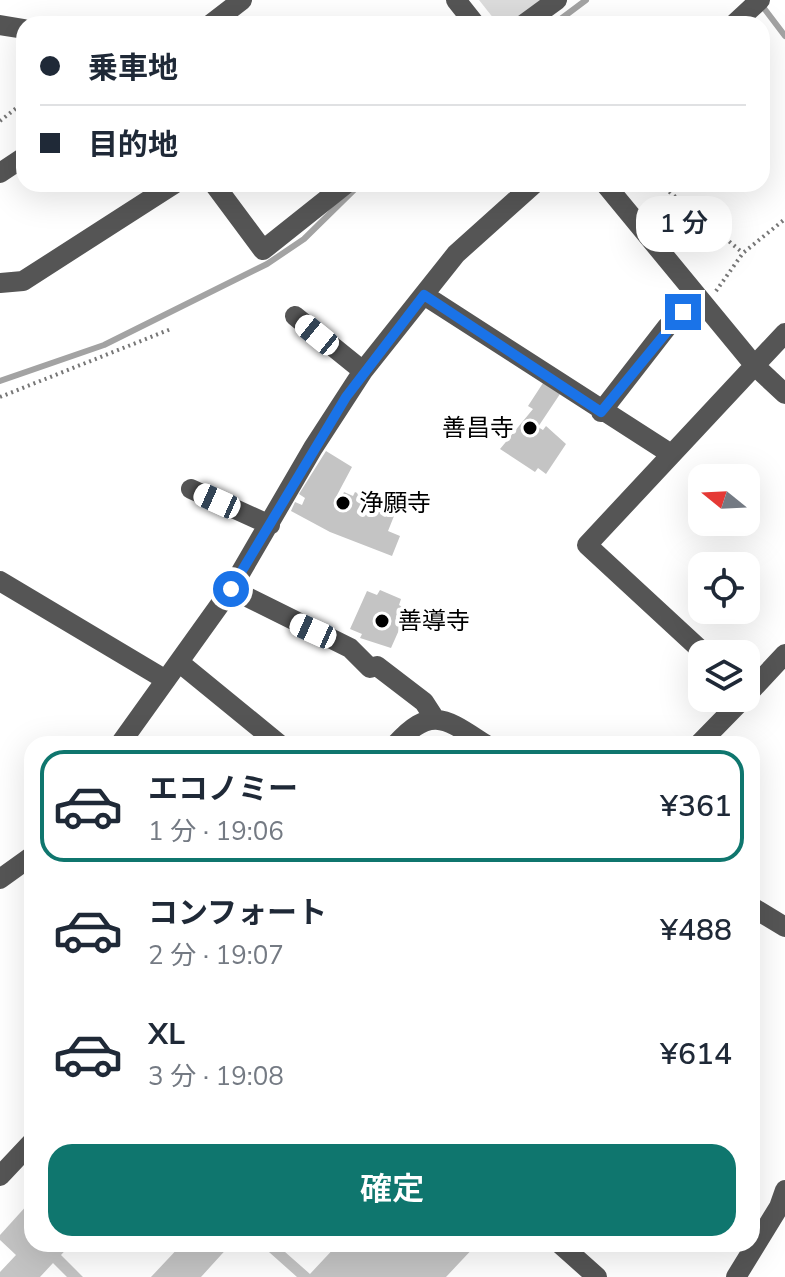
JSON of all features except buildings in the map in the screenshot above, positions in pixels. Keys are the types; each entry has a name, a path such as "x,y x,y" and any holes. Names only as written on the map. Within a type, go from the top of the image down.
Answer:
{"street":[{"path":"221,16 242,0"},
{"path":"456,0 469,16"},
{"path":"535,16 557,0"},
{"path":"0,283 23,281 162,192"},
{"path":"220,192 263,250 336,192"},
{"path":"126,736 231,589 313,448 363,371 456,254 525,192"},
{"path":"612,192 755,366 785,394"},
{"path":"424,295 601,412 671,454"},
{"path":"601,412 667,327 702,302"},
{"path":"295,316 363,371"},
{"path":"690,640 587,545 785,333"},
{"path":"191,489 270,525"},
{"path":"0,581 166,680"},
{"path":"231,589 350,648 370,668 377,666 424,702 435,719"},
{"path":"760,680 785,654"},
{"path":"180,663 269,736"},
{"path":"707,736 730,712"},
{"path":"403,736 414,724 435,719 452,723 472,736"},
{"path":"0,879 24,862"},
{"path":"760,912 785,927"},
{"path":"0,1176 24,1150"},
{"path":"760,1238 779,1207 785,1190"},
{"path":"569,1252 597,1277"},
{"path":"736,1277 751,1252"}],"path":[{"path":"0,121 16,108"},
{"path":"670,192 743,253"},
{"path":"702,302 743,253 785,219"},
{"path":"0,397 171,329"}],"shaded area":[{"path":"479,0 543,0 520,16 492,16"}],"waterway":[{"path":"565,16 586,0"},
{"path":"760,3 770,16"},
{"path":"770,16 785,36"},
{"path":"0,381 104,345 267,264 304,239 352,192"}],"place":[{"name":"善昌寺","path":"530,428"},
{"name":"浄願寺","path":"343,503"},
{"name":"善導寺","path":"382,621"}],"route":[{"path":"231,589 313,448 363,371 424,295 601,412 667,327 683,312"}]}
